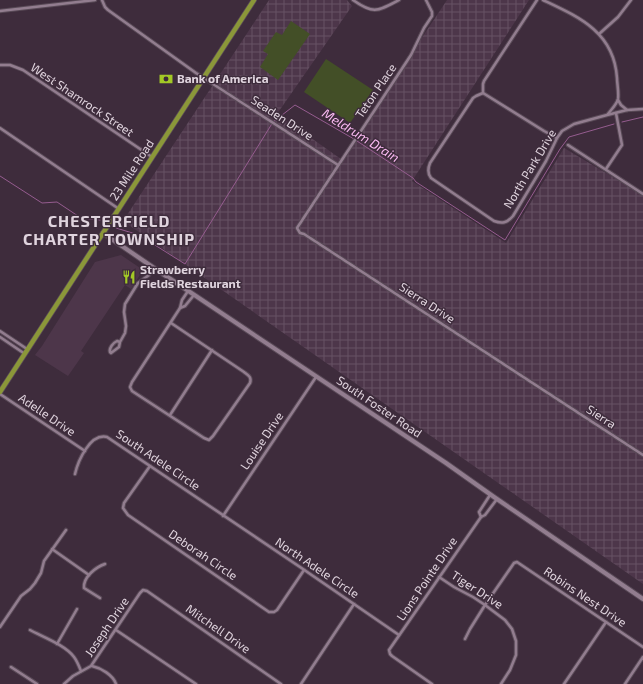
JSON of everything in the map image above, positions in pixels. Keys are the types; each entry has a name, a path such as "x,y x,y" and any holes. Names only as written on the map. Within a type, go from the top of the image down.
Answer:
{"main road":[{"name":"23 Mile Road","path":"0,393 254,0"}],"street":[{"path":"0,11 95,0"},
{"name":"Seaden Drive","path":"102,0 105,7 111,13 204,77 338,165"},
{"path":"353,0 364,8 375,10 382,9 399,0"},
{"name":"Teton Place","path":"297,228 411,55 424,28 432,16 432,12 426,0"},
{"path":"537,0 484,81 483,93 557,138"},
{"path":"543,0 578,17 599,34 610,49 615,62 618,100 627,110"},
{"path":"599,34 618,17 631,0"},
{"name":"West Shamrock Street","path":"0,65 10,66 22,70 152,157"},
{"name":"North Park Drive","path":"483,93 473,98 428,167 428,174 433,180 494,221 503,223 509,221 513,216 562,131 570,126 607,115 627,110 643,109"},
{"path":"607,115 618,100"},
{"path":"606,170 622,145 616,113"},
{"path":"0,128 119,209"},
{"path":"568,145 643,194"},
{"name":"Sierra Drive","path":"297,228 300,233 304,234 549,394"},
{"name":"South Foster Road","path":"103,233 446,463 643,599"},
{"path":"120,342 117,341 111,346 109,351 111,353 119,346 126,330 124,312 125,304 138,283 149,275 154,268"},
{"path":"171,323 250,377 250,383 210,440 204,438 132,391 130,387 171,323 188,291"},
{"path":"180,308 185,306 194,295"},
{"path":"0,331 26,352"},
{"path":"0,337 26,352"},
{"path":"170,415 212,350"},
{"name":"Louise Drive","path":"223,516 316,377"},
{"name":"Adelle Drive","path":"0,393 85,451"},
{"name":"Sierra","path":"549,394 643,455"},
{"name":"South Adele Circle","path":"75,474 78,464 92,442 103,436 107,437 223,516"},
{"name":"Deborah Circle","path":"150,466 124,503 123,508 126,512 270,612 277,610 304,570"},
{"path":"491,494 479,512 480,517 485,515 496,498"},
{"name":"North Adele Circle","path":"223,516 399,635"},
{"name":"Lions Pointe Drive","path":"432,684 392,656 389,652 390,648 480,517"},
{"path":"0,627 21,596 35,583 43,563 66,530"},
{"path":"52,549 89,575"},
{"name":"Robins Nest Drive","path":"485,605 514,563 518,562 643,647"},
{"path":"100,598 84,588 85,581 89,575 99,567 106,564"},
{"name":"Tiger Drive","path":"439,576 454,587 485,605 505,620 512,628 515,636 515,659 501,684"},
{"name":"Joseph Drive","path":"64,684 80,671 91,666 140,592 143,590"},
{"name":"Mitchell Drive","path":"143,590 147,591 281,684"},
{"path":"301,684 354,604"},
{"path":"465,639 485,605"},
{"path":"57,644 77,609"},
{"path":"564,684 606,622"},
{"path":"30,630 67,650 73,655 78,663 80,671"},
{"path":"116,630 196,684"},
{"path":"625,684 643,657"},
{"path":"91,666 96,667 112,677 116,684"},
{"path":"11,667 37,684"}],"shaded area":[{"path":"269,0 347,0 352,6 277,114 341,159 447,0 529,0 412,181 506,243 564,148 643,195 643,584 123,221"},
{"path":"121,255 143,270 131,289 125,285 81,351 84,353 68,376 35,355 95,262"}],"green space":[{"path":"291,21 310,34 278,80 260,67 268,54 263,51 276,32 282,35"},
{"path":"326,59 373,90 350,123 304,92"}],"waterway":[{"name":"Meldrum Drain","path":"116,228 139,235 185,264 273,122 295,105 354,139"},
{"name":"Meldrum Drain","path":"622,122 643,117"},
{"name":"Meldrum Drain","path":"357,141 413,178 416,182 505,240 560,149 569,137 614,124"},
{"name":"Meldrum Drain","path":"0,176 42,203 57,202 81,218 100,220"}],"place":[{"name":"Bank of America","path":"166,79"},
{"name":"Strawberry Fields Restaurant","path":"129,277"}],"district":[{"name":"CHESTERFIELD CHARTER TOWNSHIP","path":"109,230"}]}
